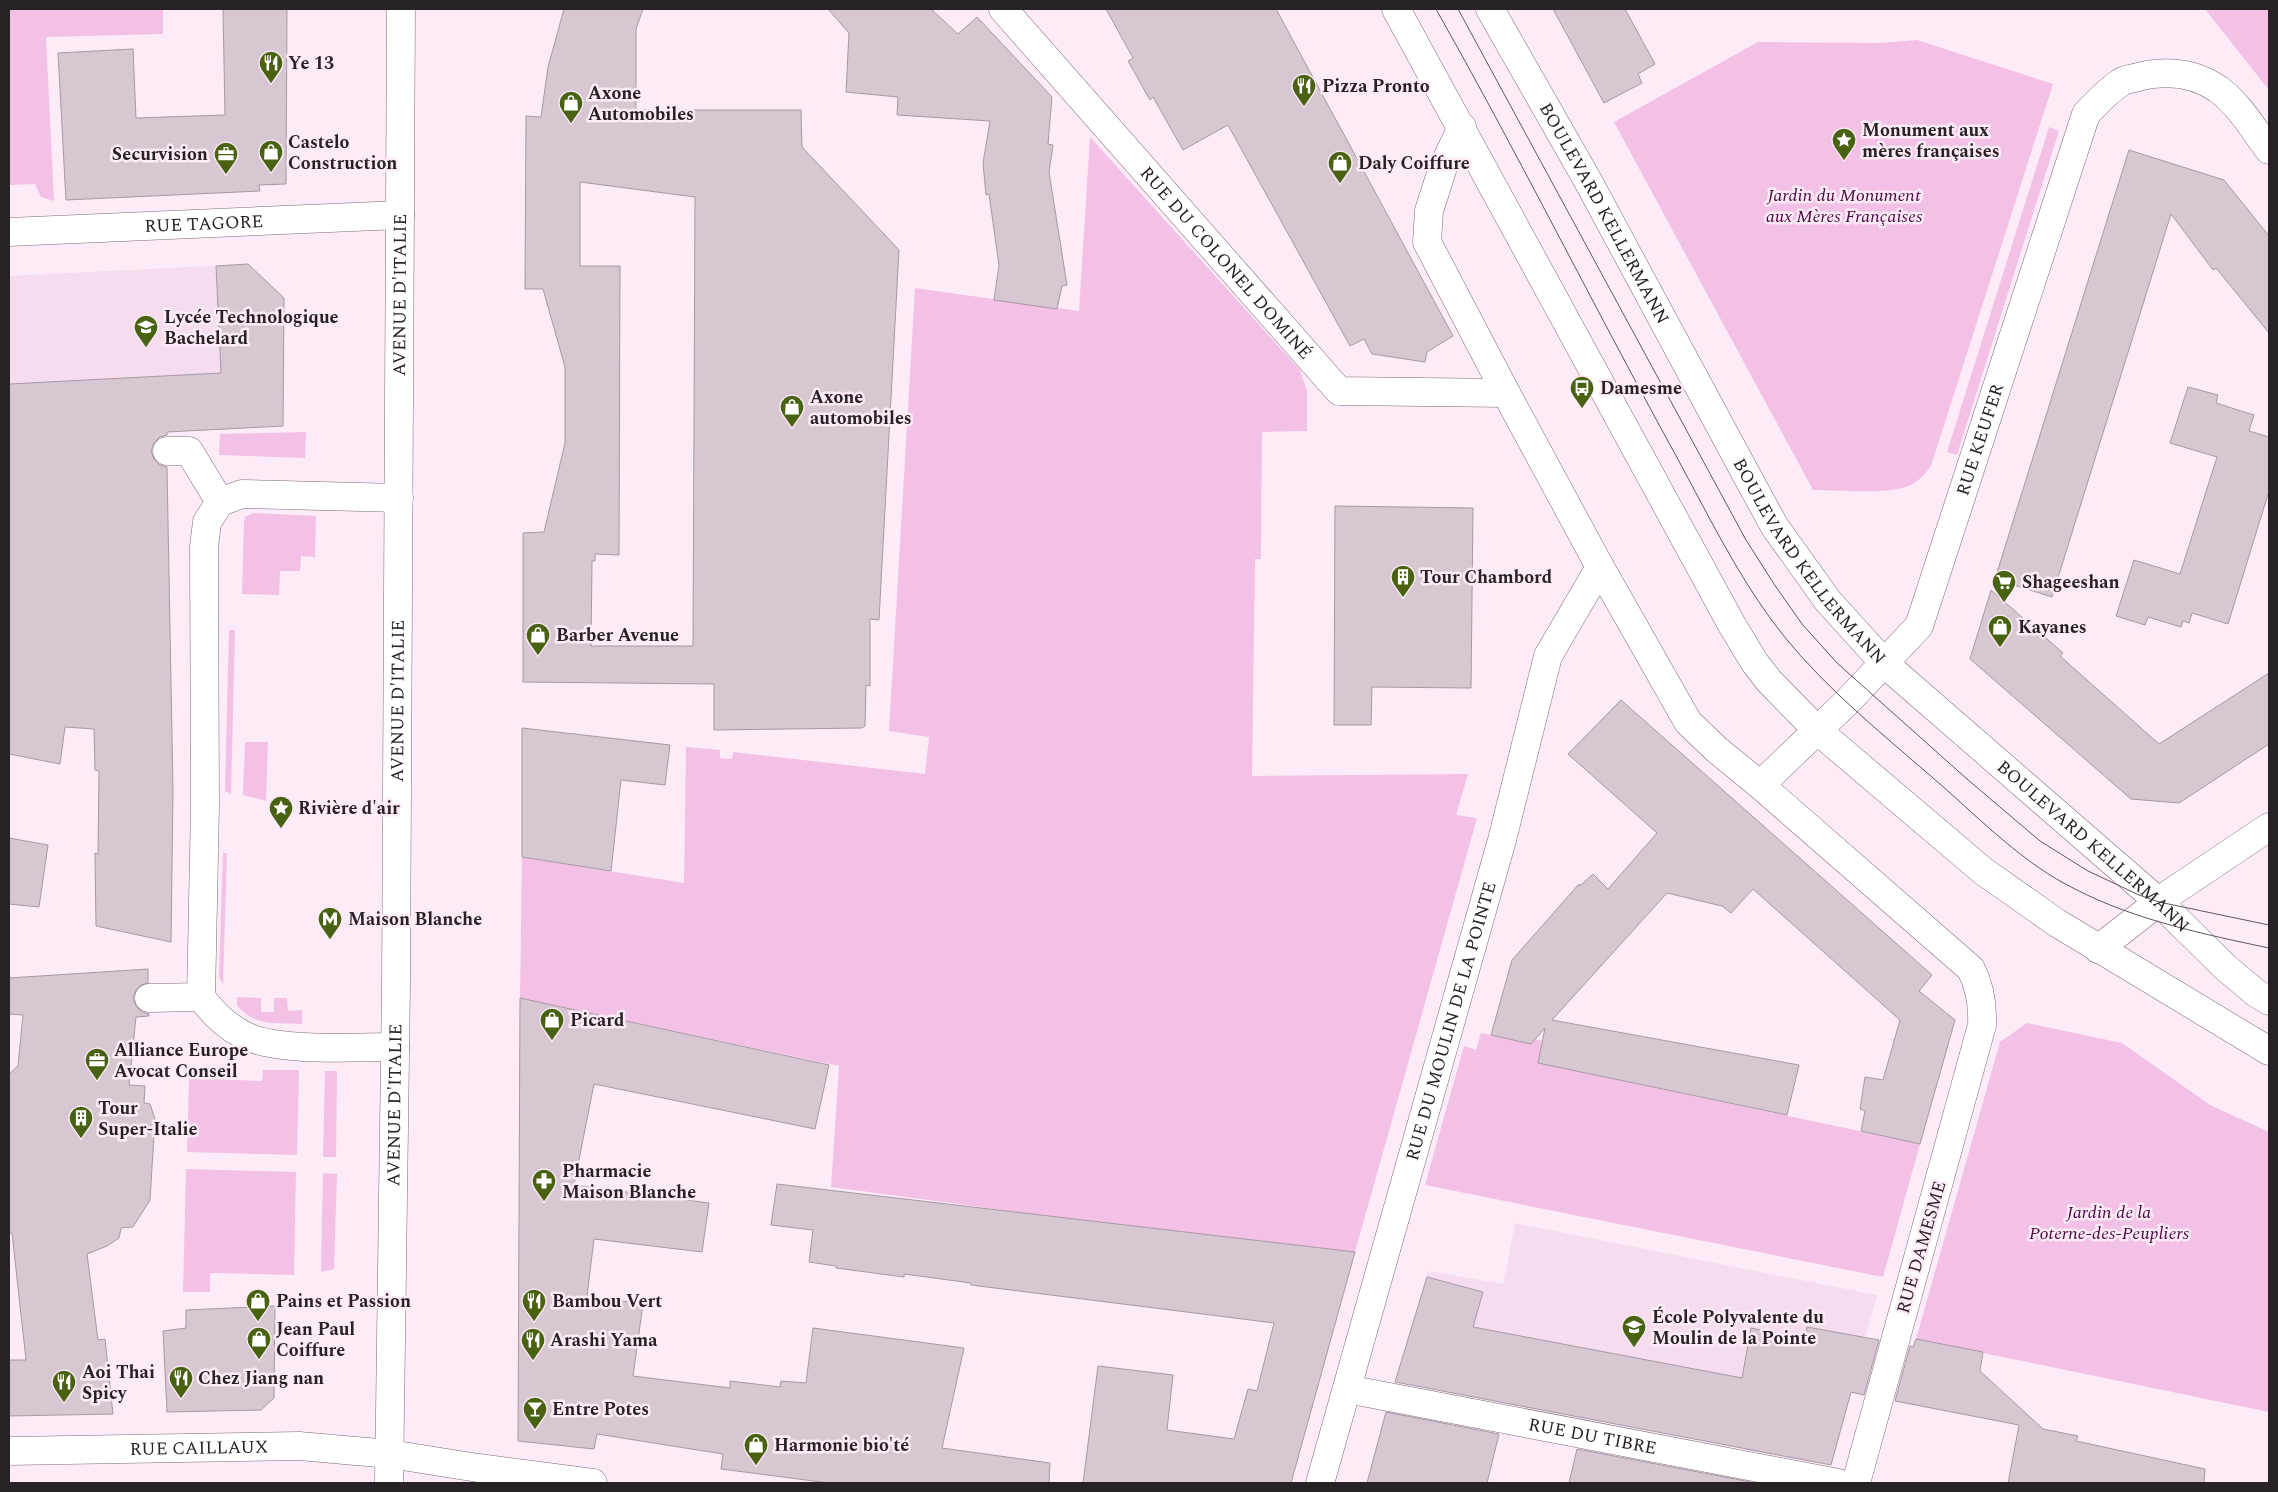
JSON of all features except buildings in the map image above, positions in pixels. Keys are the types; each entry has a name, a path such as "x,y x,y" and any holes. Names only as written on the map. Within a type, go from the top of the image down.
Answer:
{"street":[{"name":"AVENUE D'ITALIE","path":"389,1483 395,1047 401,9"},
{"name":"RUE DU COLONEL DOMINÉ","path":"1003,9 1339,391 1506,392"},
{"path":"1396,9 1732,625 1755,663 1769,681 1817,730 1983,871 2022,900 2098,949 2269,1051"},
{"name":"BOULEVARD KELLERMANN","path":"1495,10 1775,527 1828,601 1885,664 2159,902 2225,967 2256,993 2269,1001"},
{"name":"RUE KEUFER","path":"1760,784 1885,664 1919,626 2086,114 2106,93 2122,81 2151,74 2173,72 2196,77 2218,90 2233,104 2269,150"},
{"path":"1462,127 1443,167 1428,211 1428,242 1600,567 1688,722 1716,749 1760,784"},
{"name":"RUE TAGORE","path":"9,232 400,214"},
{"path":"167,451 189,451 220,502"},
{"path":"395,1047 313,1048 268,1042 241,1034 215,1016 201,997 205,806 204,547 207,522 220,502 242,494 399,498"},
{"name":"RUE DU MOULIN DE LA POINTE","path":"1320,1483 1502,840 1548,656 1600,567"},
{"name":"RUE DAMESME","path":"1760,784 1970,969 1978,984 1983,1010 1982,1025 1856,1483"},
{"path":"2098,949 2159,902 2269,827"},
{"path":"149,998 201,997"},
{"name":"RUE DU TIBRE","path":"1347,1389 1838,1483"},
{"name":"RUE CAILLAUX","path":"9,1451 299,1446 390,1454 593,1483"}],"shaded area":[{"name":"Lycée Technologique Bachelard","path":"248,264 284,298 283,426 9,440 9,276"},
{"name":"École Polyvalente du Moulin de la Pointe","path":"1515,1223 1877,1295 1833,1458 1825,1464 1775,1456 1395,1382 1428,1271 1503,1284"}],"green space":[{"path":"9,9 163,9 163,34 46,37 54,201 41,197 35,184 9,185"},
{"path":"2205,9 2269,9 2269,90 2212,18"},
{"name":"Jardin du Monument aux Mères Françaises","path":"1917,40 2053,84 1931,466 1917,481 1902,488 1878,491 1813,490 1614,122 1758,42 1880,43"},
{"path":"2049,127 2059,131 1957,455 1947,452"},
{"path":"1090,137 1300,370 1307,391 1307,431 1262,432 1261,559 1255,559 1252,776 1468,774 1456,815 1477,818 1355,1252 1048,1216 831,1187 839,1066 520,998 522,857 684,883 686,747 720,750 720,758 732,759 733,752 925,774 929,737 889,731 915,288 1079,311"},
{"path":"306,432 305,458 219,455 220,434"},
{"path":"253,513 316,516 315,557 301,556 300,571 280,571 279,595 242,594 244,521 245,517"},
{"path":"229,630 235,630 231,794 225,791"},
{"path":"245,742 268,742 266,801 243,795"},
{"path":"223,853 227,853 223,985 219,976"},
{"path":"237,997 261,998 261,1012 274,1012 274,998 287,998 288,1011 302,1010 302,1024 259,1021 244,1013 237,1006"},
{"name":"Jardin de la Poterne-des-Peupliers","path":"2027,1023 2122,1043 2210,1105 2269,1132 2269,1412 1916,1339 2000,1042"},
{"path":"1481,1033 1505,1038 1506,1033 1543,1041 1539,1063 1920,1144 1883,1277 1425,1185 1464,1046 1476,1050"},
{"path":"263,1070 299,1070 297,1155 187,1152 189,1078 262,1081"},
{"path":"325,1071 337,1071 336,1157 323,1157"},
{"path":"186,1169 296,1172 294,1275 210,1273 210,1292 183,1292"},
{"path":"323,1173 337,1174 334,1269 321,1272"}],"tram line":[{"path":"1436,9 1722,542 1766,613 1800,656 1858,713 1988,827 2021,855 2056,879 2098,900 2145,918 2269,948"},
{"path":"1458,9 1746,540 1802,624 1837,663 1967,779 2040,841 2088,871 2139,895 2159,902 2269,925"}],"place":[{"name":"Ye 13","path":"271,84"},
{"name":"Pizza Pronto","path":"1304,107"},
{"name":"Axone Automobiles","path":"571,124"},
{"name":"Monument aux mères françaises","path":"1844,161"},
{"name":"Castelo Construction","path":"271,173"},
{"name":"Securvision","path":"226,175"},
{"name":"Daly Coiffure","path":"1340,184"},
{"name":"Lycée Technologique Bachelard","path":"146,348"},
{"name":"Damesme","path":"1582,409"},
{"name":"Axone automobiles","path":"792,428"},
{"name":"Tour Chambord","path":"1403,598"},
{"name":"Shageeshan","path":"2004,603"},
{"name":"Kayanes","path":"2000,648"},
{"name":"Barber Avenue","path":"538,656"},
{"name":"Rivière d'air","path":"281,829"},
{"name":"Maison Blanche","path":"330,940"},
{"name":"Picard","path":"552,1041"},
{"name":"Alliance Europe Avocat Conseil","path":"97,1081"},
{"name":"Tour Super-Italie","path":"81,1139"},
{"name":"Pharmacie Maison Blanche","path":"544,1202"},
{"name":"Pains et Passion","path":"258,1322"},
{"name":"Bambou Vert","path":"534,1322"},
{"name":"École Polyvalente du Moulin de la Pointe","path":"1634,1348"},
{"name":"Jean Paul Coiffure","path":"259,1360"},
{"name":"Arashi Yama","path":"533,1361"},
{"name":"Chez Jiang nan","path":"181,1399"},
{"name":"Aoi Thai Spicy","path":"64,1403"},
{"name":"Entre Potes","path":"535,1430"},
{"name":"Harmonie bio'té","path":"756,1466"}]}
